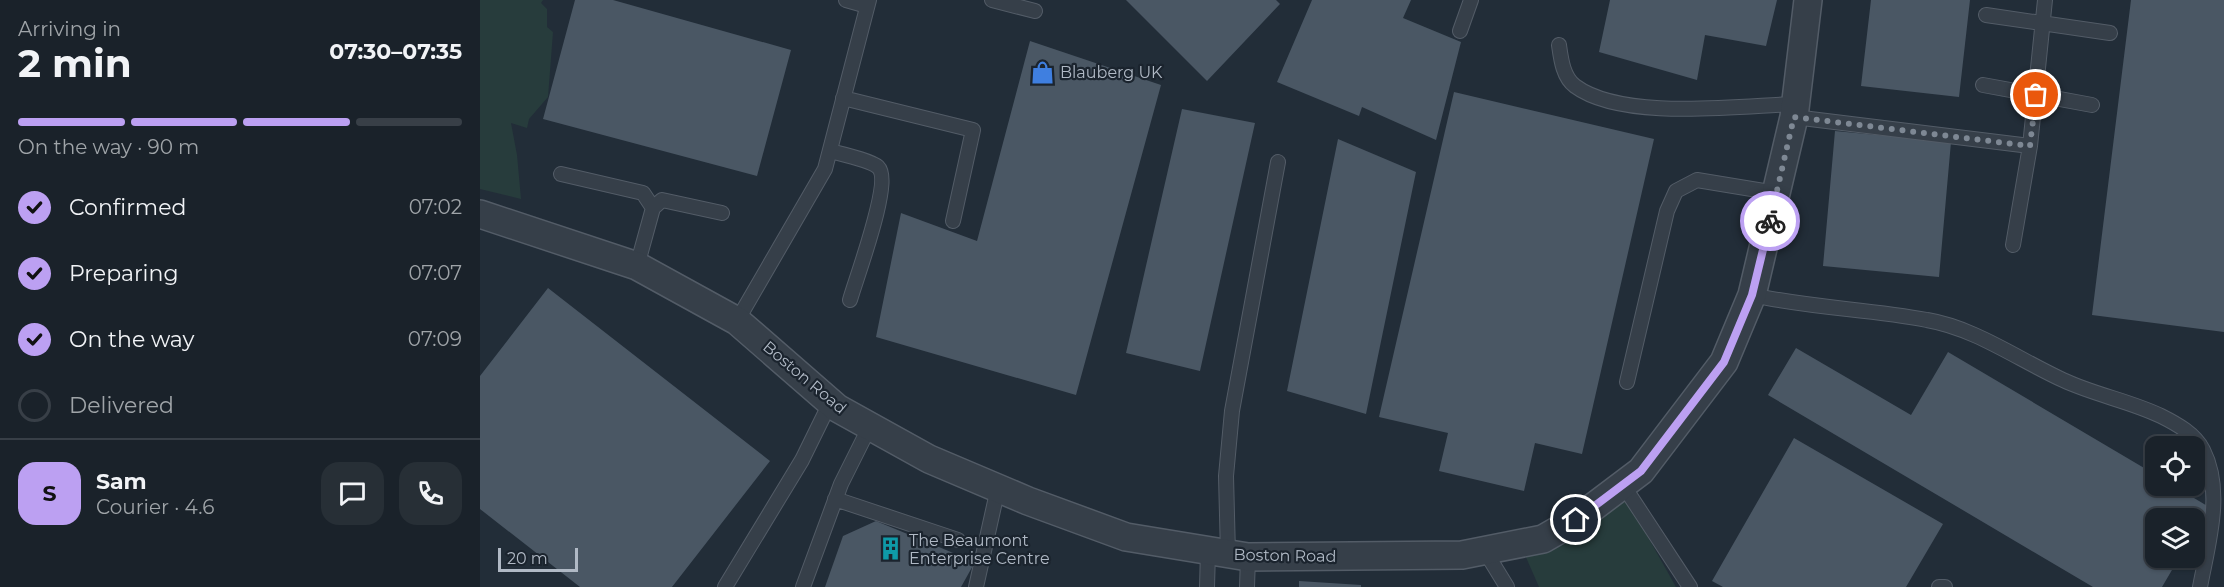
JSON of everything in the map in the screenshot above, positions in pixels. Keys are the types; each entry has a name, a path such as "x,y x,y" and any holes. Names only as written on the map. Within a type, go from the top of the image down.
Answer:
{"street":[{"name":"Boston Road","path":"480,214 637,266 737,321 837,408 929,459 998,489 1126,537 1228,554 1462,555 1543,539 1576,520 1641,471 1724,362 1752,295 1776,193 1795,111 1808,0"}],"lane":[{"path":"737,321 825,169 868,3 846,0"},
{"path":"992,0 1035,11"},
{"path":"1460,31 1471,0"},
{"path":"2013,245 2030,146 2045,0"},
{"path":"1986,15 2110,33"},
{"path":"1559,45 1562,67 1574,86 1606,100 1638,106 1795,111 2030,146"},
{"path":"1983,85 2092,105"},
{"path":"843,98 973,130 953,221"},
{"path":"830,151 877,166 882,174 880,200 850,300"},
{"path":"1247,587 1228,554 1226,476 1233,411 1278,162"},
{"path":"561,174 644,193 653,208"},
{"path":"1627,382 1667,212 1676,191 1697,180 1776,193"},
{"path":"637,266 653,208 662,200 722,213"},
{"path":"1752,295 1793,304 1928,320 1961,330 2065,381 2160,416 2187,431 2201,446 2209,461 2214,485 2213,518 2200,587"},
{"path":"725,587 802,459 831,401"},
{"path":"803,587 835,499 870,426"},
{"path":"1623,485 1690,587"},
{"path":"976,587 998,489"},
{"path":"835,499 958,540"},
{"path":"1485,551 1507,587"},
{"path":"1207,587 1228,554"},
{"path":"1939,587 1945,587"}],"green space":[{"path":"480,0 543,0 541,3 547,9 547,27 553,32 548,97 529,119 527,128 511,123 521,199 480,189"},
{"path":"1626,498 1676,587 1539,587 1525,555"}],"building":[{"path":"575,0 613,0 791,50 757,176 543,119"},
{"path":"1126,0 1276,0 1280,4 1207,81"},
{"path":"1312,0 1411,0 1403,18 1461,42 1436,140 1362,107 1359,116 1277,82"},
{"path":"1610,0 1777,0 1766,46 1705,35 1697,80 1599,52"},
{"path":"1871,0 1970,0 1959,97 1861,86"},
{"path":"2131,0 2224,0 2224,332 2092,315"},
{"path":"1030,41 1161,85 1076,395 876,337 901,213 977,241"},
{"path":"1454,92 1654,139 1582,454 1535,443 1524,491 1439,471 1448,433 1379,417"},
{"path":"1182,109 1255,123 1200,371 1126,353"},
{"path":"1835,131 1951,142 1939,277 1823,266"},
{"path":"1338,139 1416,172 1366,414 1287,391"},
{"path":"548,288 770,461 672,587 580,587 480,509 480,376"},
{"path":"1796,348 1911,415 1948,352 2145,468 2145,496 2191,496 2209,507 2205,513 2205,508 2145,508 2145,568 2173,568 2162,587 2093,587 1768,395"},
{"path":"1794,438 1943,524 1906,587 1723,587 1712,581"},
{"name":"The Beaumont Enterprise Centre","path":"876,521 975,562 961,587 825,587 843,536"},
{"path":"1299,581 1361,585 1361,587 1299,587"}],"way so far":[{"path":"1770,221 1794,117 2030,146 2036,95"}],"place":[{"name":"Blauberg UK","path":"1042,72"},
{"name":"The Beaumont Enterprise Centre","path":"891,549"}],"route":[{"path":"1576,520 1641,471 1724,362 1752,295 1770,221"}]}
